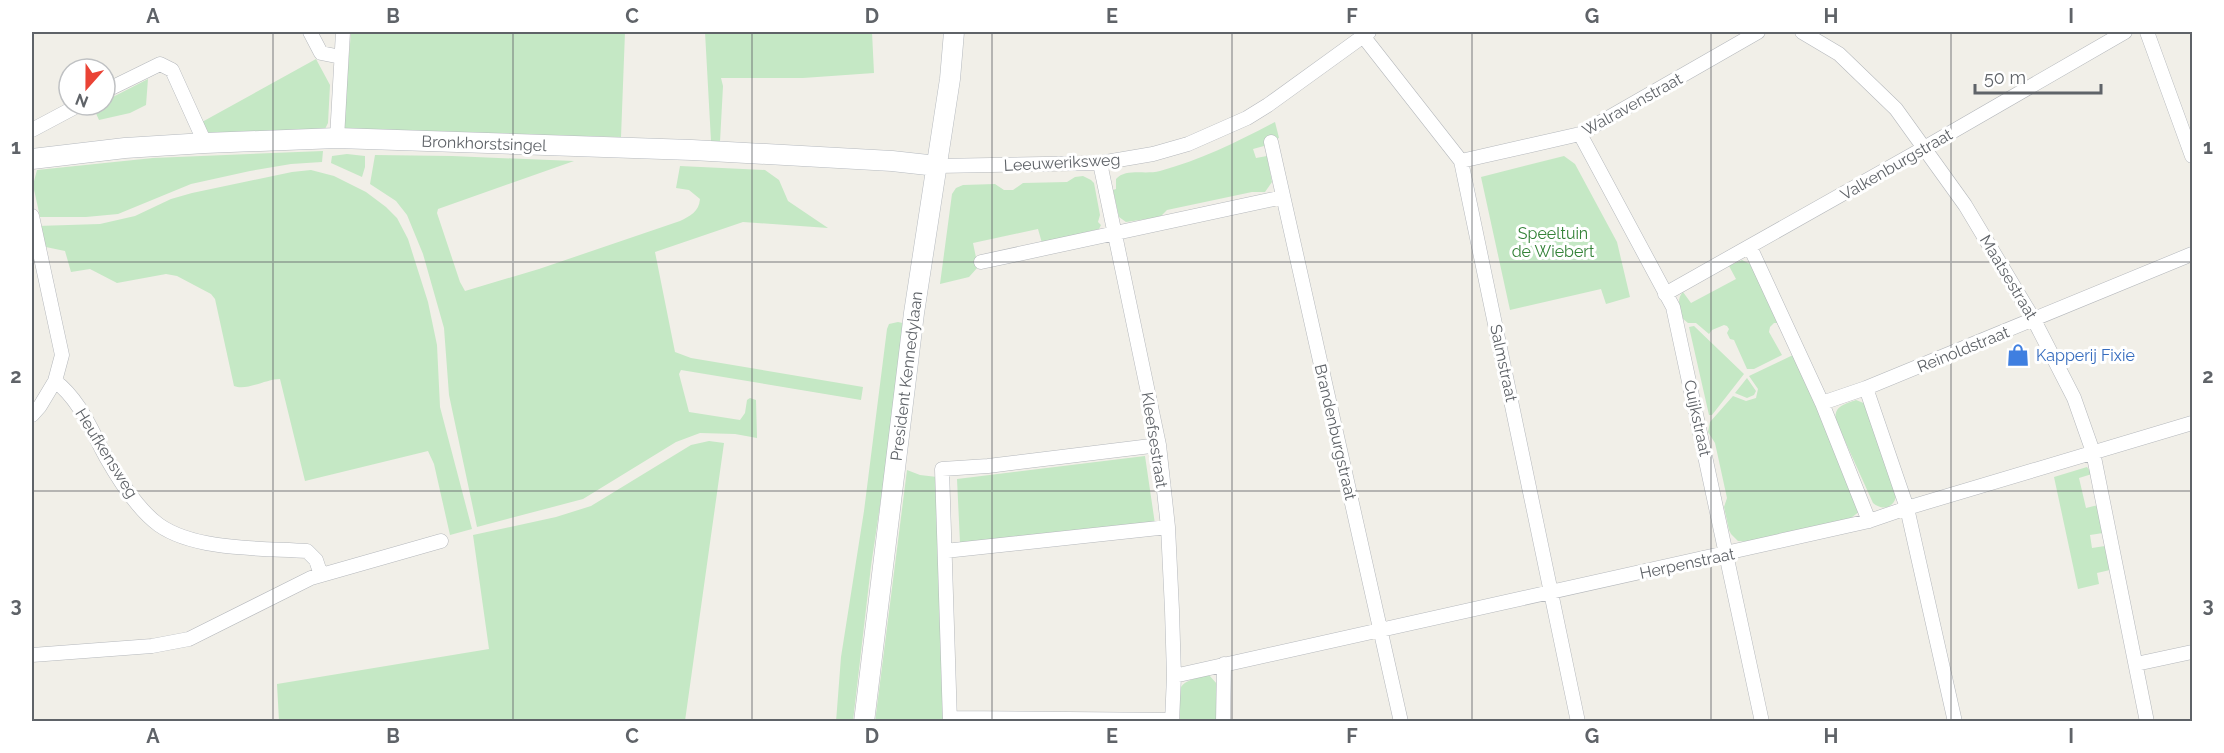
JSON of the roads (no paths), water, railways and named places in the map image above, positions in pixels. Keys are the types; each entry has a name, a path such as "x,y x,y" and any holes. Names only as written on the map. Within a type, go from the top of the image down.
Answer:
{"street":[{"path":"310,32 321,53 341,57"},
{"path":"337,138 343,32"},
{"name":"President Kennedylaan","path":"864,722 914,313 950,79 954,32"},
{"name":"Walravenstraat","path":"1461,162 1580,134 1758,32"},
{"name":"Maatsestraat","path":"1802,32 1839,54 1896,109 1965,205 2034,320 2074,398 2093,452 2147,722"},
{"name":"Valkenburgstraat","path":"1665,294 2125,32"},
{"path":"2147,32 2193,156"},
{"name":"Leeuweriksweg","path":"937,166 1100,163 1154,154 1188,144 1247,118 1366,34"},
{"name":"Salmstraat","path":"1366,34 1461,162 1553,592 1578,722"},
{"path":"117,85 160,64 172,70 205,143"},
{"path":"32,130 57,117"},
{"name":"Cuijkstraat","path":"1580,134 1673,307 1762,722"},
{"name":"Bronkhorstsingel","path":"32,159 125,148 337,138 671,149 892,161 937,166"},
{"name":"Brandenburgstraat","path":"1271,142 1401,722"},
{"name":"Kleefsestraat","path":"1100,163 1159,445 1168,527 1174,676 1172,721"},
{"path":"981,262 1283,197"},
{"path":"32,216 62,355 55,381 32,415"},
{"path":"1749,247 1822,404 1869,521"},
{"name":"Reinoldstraat","path":"1822,404 2193,254"},
{"name":"Heufkensweg","path":"55,381 68,391 80,409 125,487 140,506 160,525 180,535 216,544 307,552 316,560 321,575"},
{"path":"1866,388 1907,508 1955,722"},
{"name":"Herpenstraat","path":"1174,676 1869,521 2193,423"},
{"path":"1159,445 988,466 942,469 951,720 1172,721"},
{"path":"945,550 1168,527"},
{"path":"32,655 152,646 189,639 311,578 441,541"},
{"path":"2136,664 2193,652"},
{"path":"1223,722 1224,664"}],"place":[{"name":"Kapperij Fixie","path":"2018,355"}],"park label":[{"name":"Speeltuin de Wiebert","path":"1553,242"}]}
